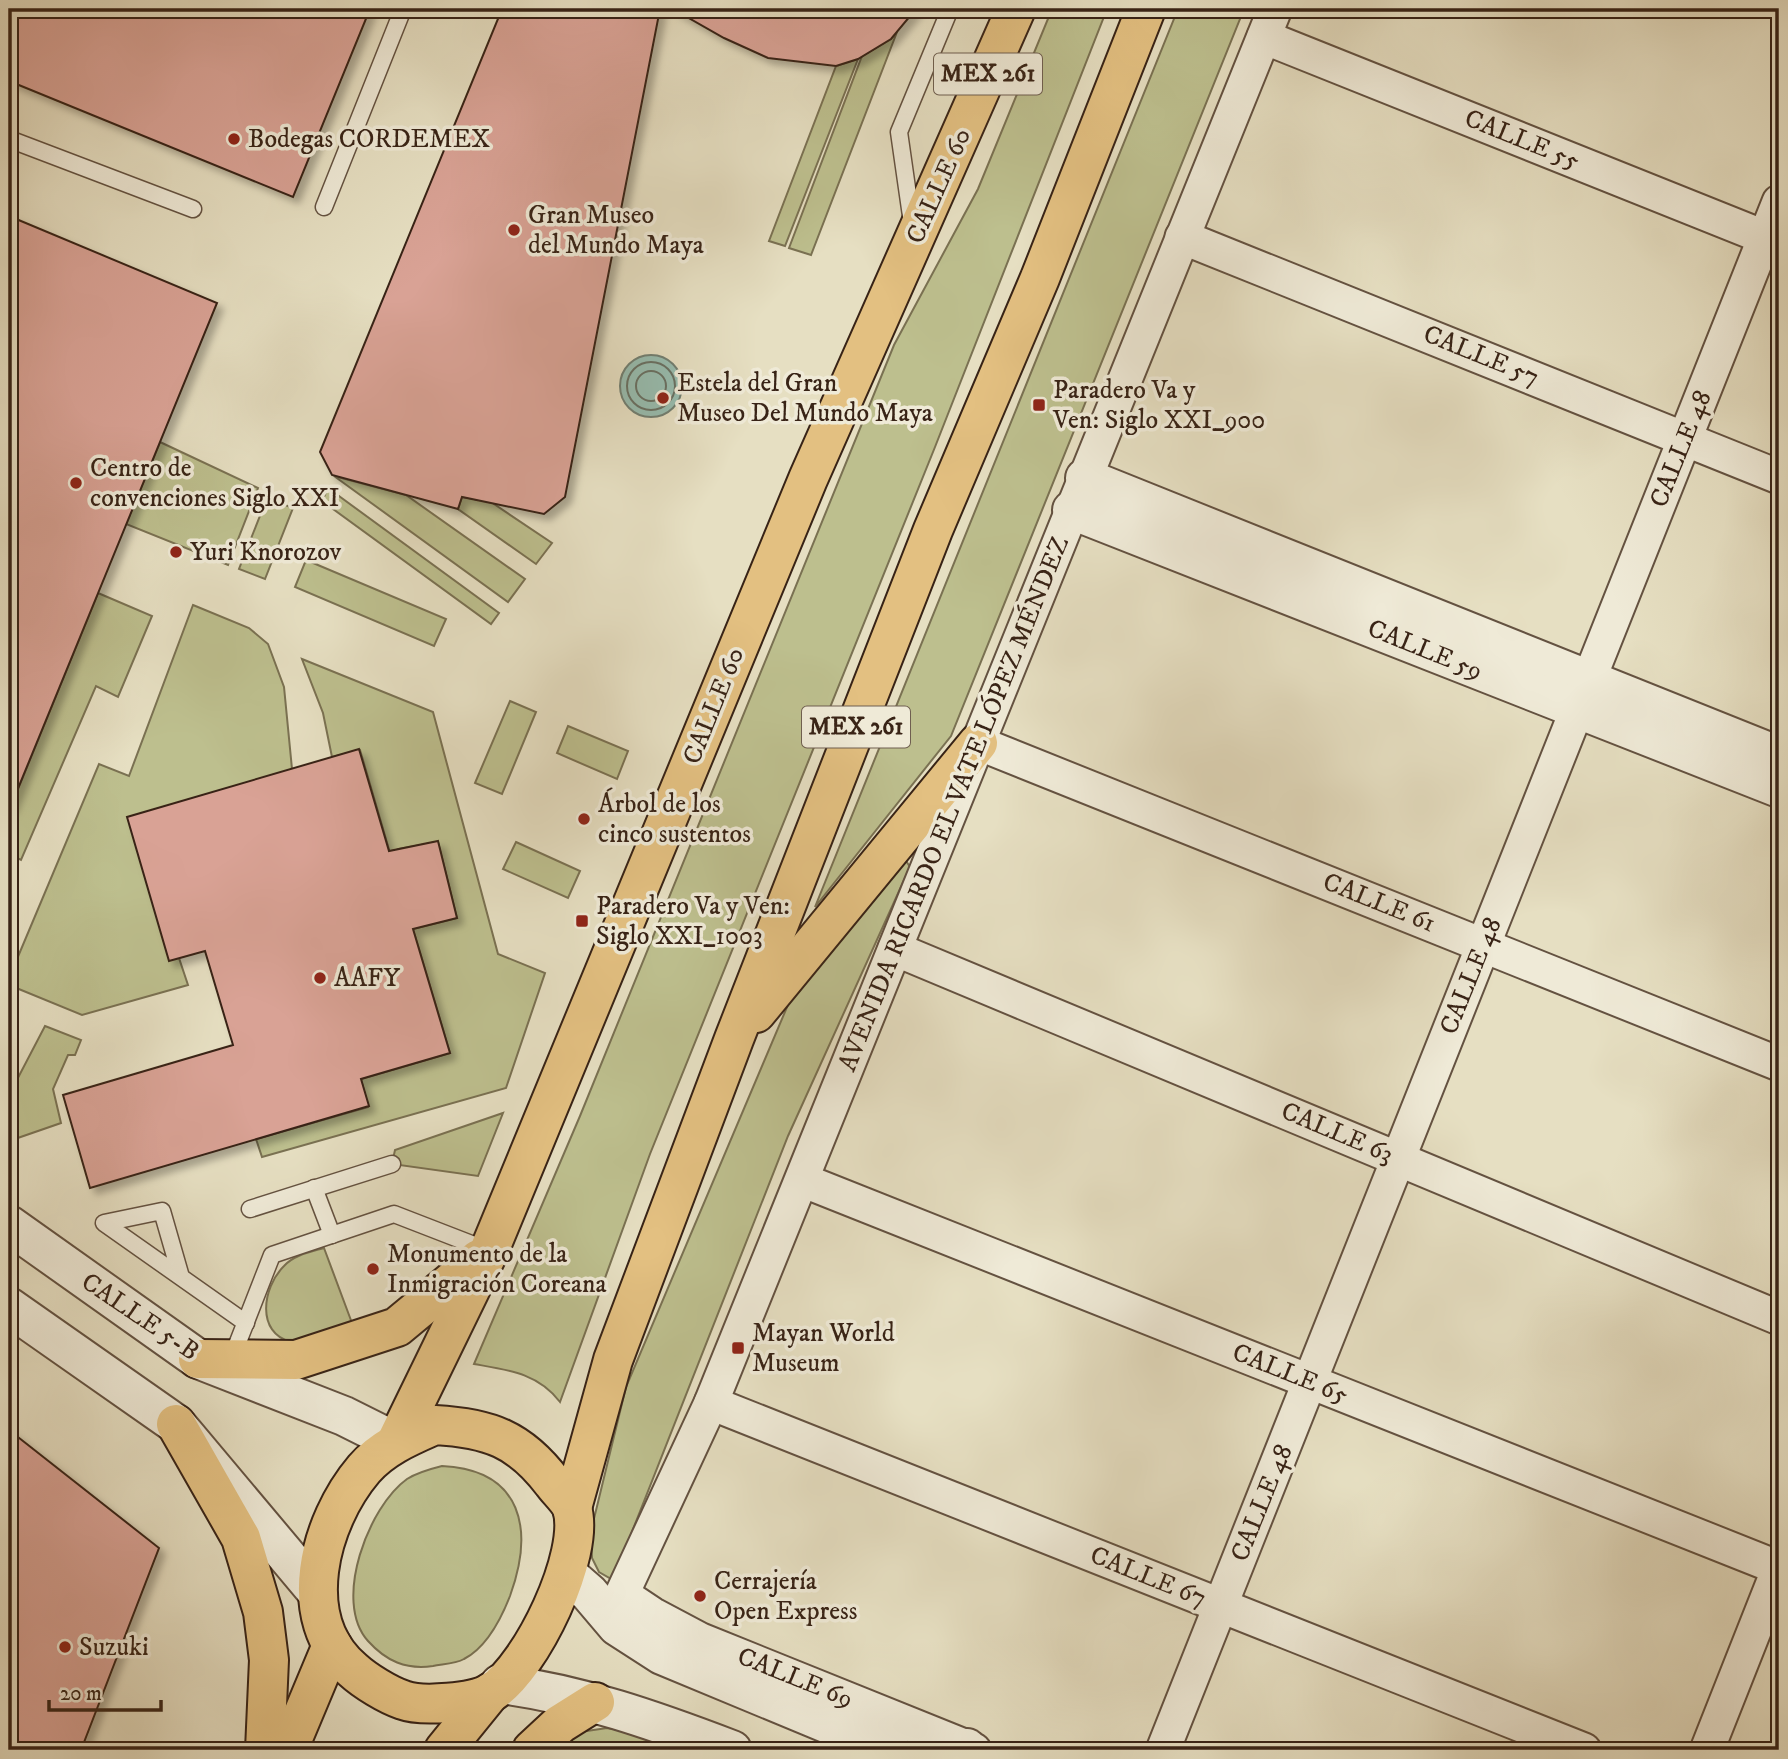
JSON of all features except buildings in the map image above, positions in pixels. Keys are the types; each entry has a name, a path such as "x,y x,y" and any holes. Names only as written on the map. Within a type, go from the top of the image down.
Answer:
{"main road":[{"name":"CALLE 60","path":"396,1442 489,1251 807,479 1016,9"},
{"name":"MEX 261","path":"572,1508 613,1360 734,1038 933,530 1040,278 1146,9"},
{"path":"734,1038 978,743"},
{"path":"214,1359 296,1360 397,1327 489,1251"},
{"path":"176,1424 241,1538 263,1612 269,1660 265,1750"},
{"path":"444,1750 529,1650 554,1605 566,1573 572,1541 572,1508 524,1450 496,1434 465,1426 435,1424 396,1442 364,1468 344,1500 320,1558 317,1592 327,1637 353,1671 404,1700 452,1703 495,1688"},
{"path":"288,1750 331,1645"},
{"path":"532,1750 560,1724 595,1702"}],"street":[{"name":"AVENIDA RICARDO EL VATE LÓPEZ MÉNDEZ","path":"622,1594 711,1403 1270,23"},
{"name":"CALLE 55","path":"1270,23 1772,240"},
{"name":"CALLE 48","path":"1163,1750 1685,438 1772,240 1779,202"},
{"name":"CALLE 57","path":"1182,237 1779,477"},
{"name":"CALLE 59","path":"1079,494 1583,695 1779,788"},
{"name":"CALLE 59","path":"1583,695 1779,756"},
{"name":"CALLE 61","path":"978,743 1779,1064"},
{"name":"CALLE 63","path":"895,949 1779,1318"},
{"name":"CALLE 65","path":"802,1180 1779,1568"},
{"name":"CALLE 5-B","path":"9,1225 214,1359 396,1442"},
{"path":"9,1307 176,1424 317,1592"},
{"name":"CALLE 67","path":"711,1403 1584,1750"},
{"path":"1707,1750 1779,1568"},
{"name":"CALLE 69","path":"566,1573 589,1593 617,1626 662,1655 891,1750"},
{"name":"CALLE 69","path":"622,1594 652,1614 701,1640 968,1749"},
{"path":"495,1688 553,1690 595,1702 729,1750"}],"lane":[{"path":"324,207 403,9"},
{"path":"915,240 899,132 950,9"},
{"path":"9,139 193,209"},
{"path":"250,1209 392,1164"},
{"path":"314,1188 332,1235"},
{"path":"181,1277 162,1211 104,1223 246,1323"},
{"path":"214,1359 246,1323 272,1255 394,1214 489,1251"}],"green space":[{"path":"1052,9 1107,9 935,447 650,1154 560,1402 542,1385 521,1374 474,1364 580,1116 894,345 978,189"},
{"path":"1178,9 1244,9 951,736 815,907"},
{"path":"897,32 811,255 789,248 862,56 891,39"},
{"path":"858,59 785,246 769,241 836,66"},
{"path":"160,442 258,488 228,565 126,524"},
{"path":"334,476 406,495 525,579 508,602"},
{"path":"328,488 499,613 491,624 322,501"},
{"path":"462,497 491,502 552,543 536,564 458,509"},
{"path":"267,498 293,508 265,579 239,569"},
{"path":"306,560 446,619 434,646 295,587"},
{"path":"98,593 152,616 118,697 96,686 21,860 9,854 9,811"},
{"path":"193,605 249,628 268,644 284,687 292,769 179,958 188,985 82,1015 9,985 9,978 99,764 129,776"},
{"path":"302,659 433,712 498,954 545,973 506,1088 262,1157 256,1139 368,1107 361,1079 450,1053 413,929 457,918 438,842 398,849 404,875 397,877 360,750 332,757 323,713"},
{"path":"510,701 536,712 502,794 475,783"},
{"path":"568,726 628,751 617,779 557,753"},
{"path":"516,842 580,871 568,898 503,869"},
{"path":"903,856 910,867 788,1136 613,1580 599,1572 592,1558 591,1531 626,1387 804,967"},
{"path":"45,1026 81,1040 75,1055 68,1055 53,1089 61,1123 9,1141 9,1095"},
{"path":"503,1113 478,1176 392,1164 395,1150"},
{"path":"324,1248 352,1323 291,1342 272,1329 266,1309 267,1297 277,1275 288,1262 302,1254"},
{"path":"442,1466 469,1470 490,1479 505,1491 515,1508 520,1527 521,1548 510,1596 498,1623 480,1647 457,1662 414,1667 389,1659 368,1641 358,1624 354,1603 354,1579 368,1532 393,1492 407,1479"},
{"path":"607,1728 631,1732 670,1750 549,1750 580,1732"}],"water":[{"path":"651,355 673,364 682,386 673,408 651,417 629,408 620,386 629,364"}],"place":[{"name":"Bodegas CORDEMEX","path":"234,139"},
{"name":"Gran Museo del Mundo Maya","path":"514,230"},
{"name":"Estela del Gran Museo Del Mundo Maya","path":"663,398"},
{"name":"Paradero Va y Ven: Siglo XXI_900","path":"1039,405"},
{"name":"Centro de convenciones Siglo XXI","path":"76,483"},
{"name":"Yuri Knorozov","path":"176,552"},
{"name":"Árbol de los cinco sustentos","path":"584,819"},
{"name":"Paradero Va y Ven: Siglo XXI_1003","path":"582,921"},
{"name":"AAFY","path":"320,978"},
{"name":"Monumento de la Inmigración Coreana","path":"373,1269"},
{"name":"Mayan World Museum","path":"738,1348"},
{"name":"Cerrajería Open Express","path":"700,1596"},
{"name":"Suzuki","path":"65,1647"}]}
